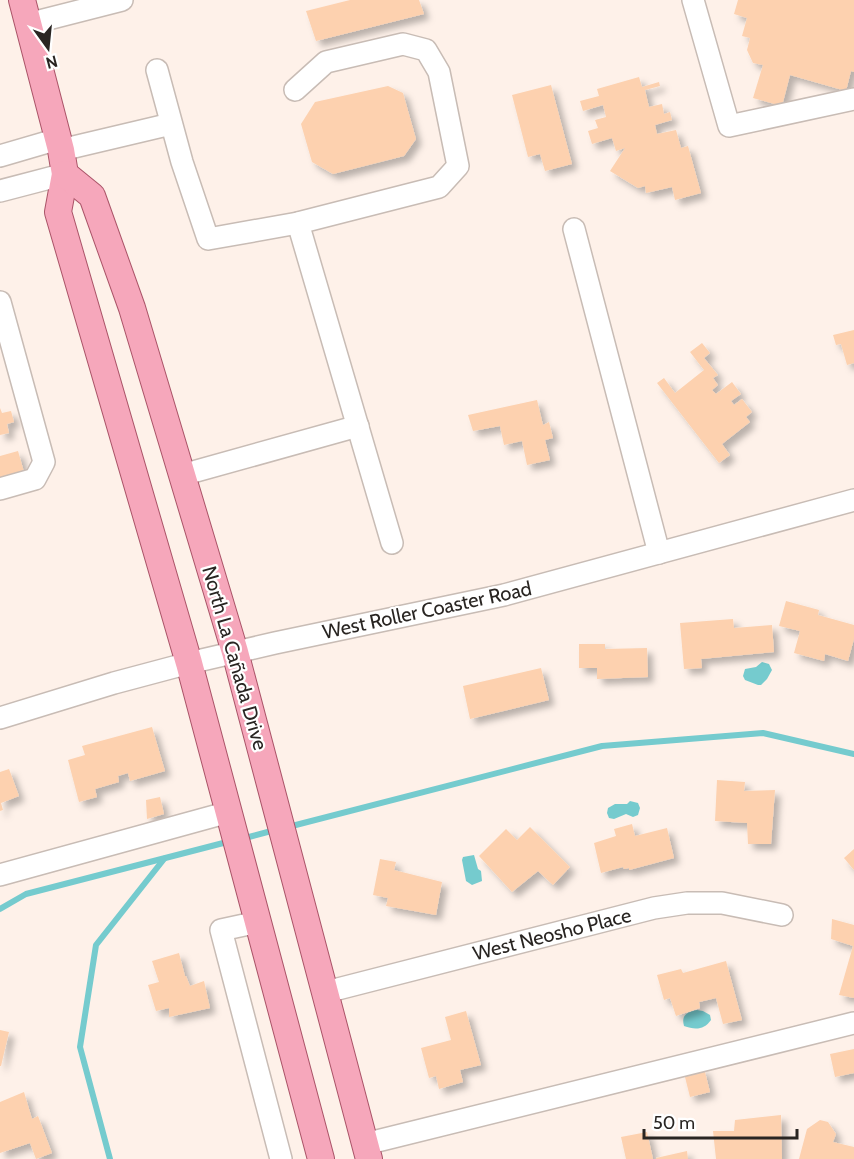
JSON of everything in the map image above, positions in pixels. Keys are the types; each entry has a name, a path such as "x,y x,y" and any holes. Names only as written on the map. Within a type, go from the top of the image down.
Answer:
{"main road":[{"path":"25,12 61,154 58,212 189,663 321,1159"},
{"name":"North La Cañada Drive","path":"61,154 92,196 132,308 236,652 367,1152"}],"street":[{"path":"25,12 122,0"},
{"path":"693,0 729,126 854,99"},
{"path":"157,70 171,124 208,239 298,223 439,187 458,166 439,72 426,50 403,44 326,62 295,90"},
{"path":"0,156 61,154 171,124"},
{"path":"0,191 61,154"},
{"path":"298,223 392,543"},
{"path":"574,229 659,553"},
{"path":"0,302 44,462 35,479 0,489"},
{"path":"182,475 358,426"},
{"name":"West Roller Coaster Road","path":"0,718 189,663 453,606 854,500"},
{"path":"0,875 230,816"},
{"name":"West Neosho Place","path":"326,992 654,908 687,903 722,903 782,915"},
{"path":"258,922 221,930 281,1159"},
{"path":"367,1152 854,1023"}],"water":[{"path":"762,662 769,664 772,670 767,679 761,685 745,680 743,676 745,669 756,667"},
{"path":"630,801 638,803 640,808 638,815 633,817 626,814 614,819 609,818 608,808 615,804 627,804"},
{"path":"474,855 478,869 481,871 482,881 472,885 466,881 462,860 463,857"},
{"path":"697,1010 710,1015 711,1020 699,1028 684,1026 683,1019 686,1015"}],"building":[{"path":"350,0 419,0 424,14 316,41 306,11"},
{"path":"738,0 854,0 854,72 851,71 846,91 790,75 782,106 753,98 763,65 753,63 747,50 750,38 742,36 747,18 734,14"},
{"path":"639,77 642,87 659,82 660,86 645,90 649,107 662,104 664,114 670,112 672,120 655,125 657,134 676,130 681,148 688,146 701,193 675,200 672,187 646,193 645,186 638,188 610,171 625,148 616,151 612,138 592,144 588,131 598,128 595,120 606,117 603,105 583,111 580,101 599,96 597,89"},
{"path":"551,85 572,164 545,171 540,154 528,157 512,95"},
{"path":"388,86 403,93 416,139 404,156 333,174 312,162 301,124 315,102"},
{"path":"854,330 854,363 847,365 841,344 836,345 833,335"},
{"path":"702,343 710,353 704,358 718,375 713,378 718,385 712,390 716,394 732,382 741,394 731,401 734,405 742,399 752,412 746,417 750,422 722,444 730,455 719,463 657,383 664,378 675,393 704,370 690,352"},
{"path":"537,400 543,425 549,422 553,438 545,440 550,460 527,465 522,441 504,445 500,426 473,431 468,415"},
{"path":"0,408 2,413 11,411 14,422 7,424 9,433 0,435"},
{"path":"18,451 24,472 0,479 0,456"},
{"path":"786,601 819,610 818,615 854,625 854,639 848,661 825,654 824,661 794,653 800,631 779,626"},
{"path":"733,619 734,628 772,625 774,652 701,659 702,668 684,669 680,623"},
{"path":"579,644 605,644 605,649 647,648 648,677 597,679 597,668 579,668"},
{"path":"541,668 549,700 470,719 463,686"},
{"path":"152,727 165,771 130,781 128,773 118,776 119,782 95,789 97,797 79,802 68,760 85,755 82,746"},
{"path":"9,769 19,796 1,803 3,810 0,811 0,772"},
{"path":"717,780 745,782 744,791 775,790 771,844 748,844 747,823 715,821"},
{"path":"160,797 164,814 147,819 146,800"},
{"path":"632,824 635,836 667,828 674,858 629,870 623,867 601,873 594,843 616,836 614,829"},
{"path":"530,827 570,867 553,885 538,871 512,892 479,856 506,829 517,840"},
{"path":"854,849 854,870 844,858"},
{"path":"380,859 396,862 394,870 442,882 436,915 386,906 388,898 373,895"},
{"path":"832,919 854,925 854,998 839,995 853,946 831,939"},
{"path":"179,953 190,986 204,981 210,1008 169,1017 169,1008 156,1011 148,985 159,982 152,961"},
{"path":"726,961 742,1020 723,1024 716,998 699,1002 700,1008 676,1016 670,998 664,1000 657,975 681,969 683,973"},
{"path":"466,1011 481,1065 460,1070 463,1082 439,1089 436,1076 429,1078 421,1048 451,1040 445,1017"},
{"path":"0,1030 9,1032 1,1066 0,1066"},
{"path":"854,1049 854,1073 835,1077 830,1054"},
{"path":"704,1068 710,1092 690,1097 684,1073"},
{"path":"24,1092 32,1119 38,1116 52,1153 36,1159 30,1143 0,1153 0,1102"},
{"path":"781,1115 782,1159 716,1159 713,1131 734,1131 735,1120"},
{"path":"820,1120 828,1122 836,1134 833,1142 854,1147 854,1159 799,1159 807,1129"},
{"path":"647,1132 653,1159 626,1159 621,1137"},
{"path":"687,1151 688,1159 656,1159 656,1158"}],"waterway":[{"path":"288,827 602,746 763,733 854,754"},
{"path":"241,839 275,830"},
{"path":"0,909 26,894 231,841"},
{"path":"110,1159 80,1047 96,945 164,859"}]}
